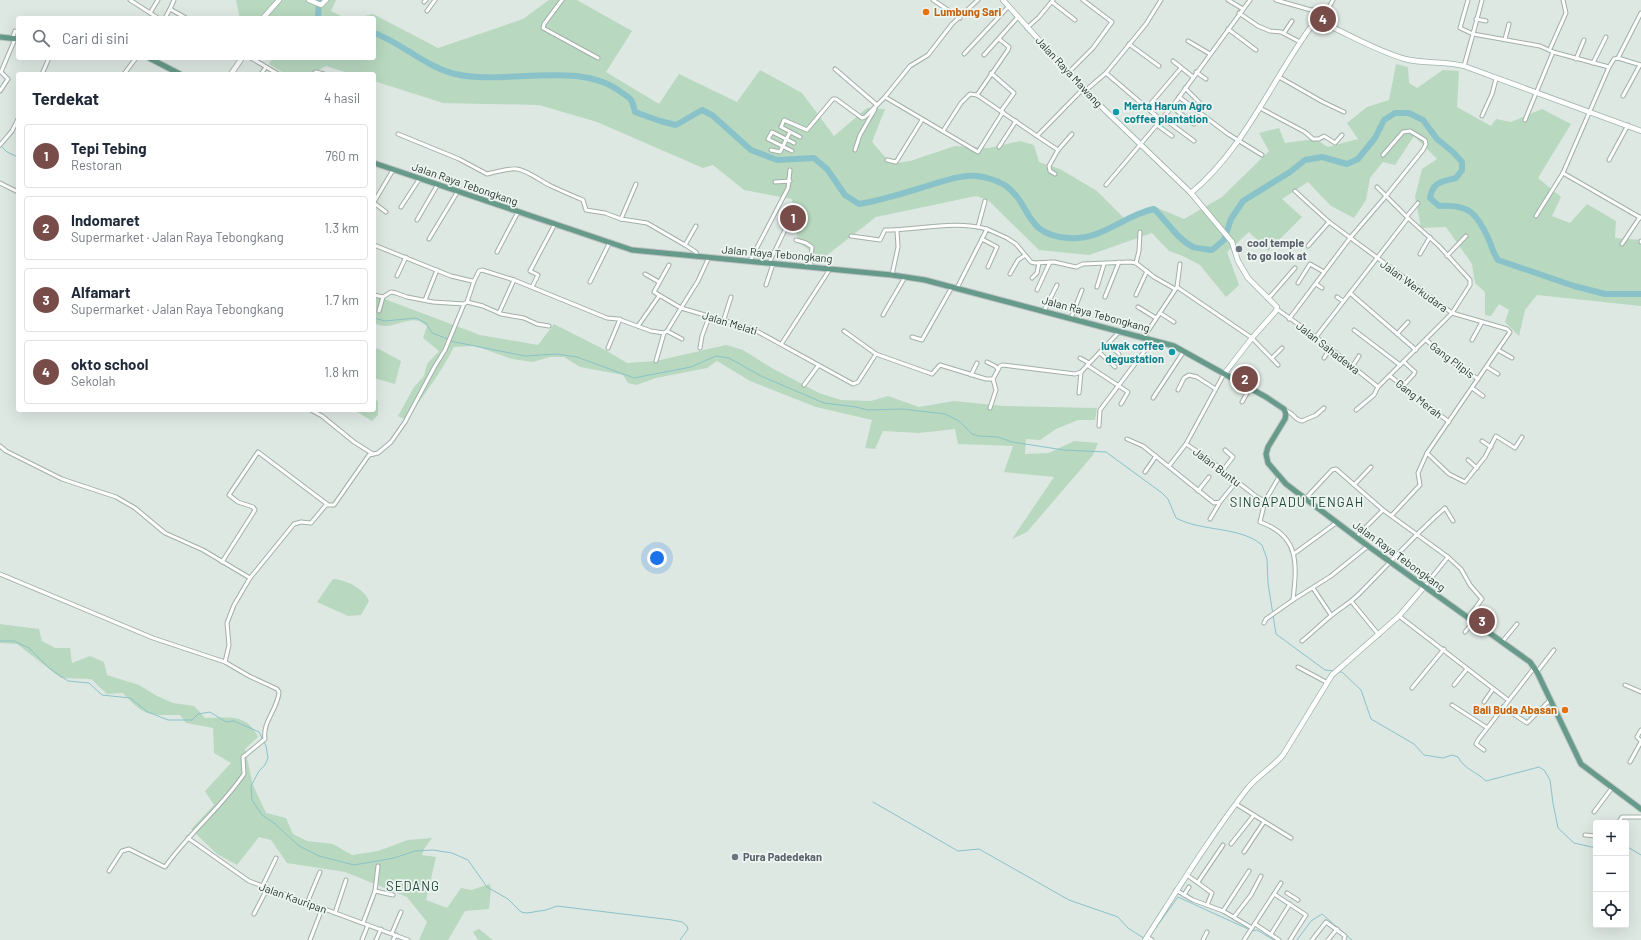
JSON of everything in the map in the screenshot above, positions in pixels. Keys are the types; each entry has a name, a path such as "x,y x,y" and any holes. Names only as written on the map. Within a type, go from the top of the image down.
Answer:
{"main road":[{"path":"265,16 279,0"},
{"path":"310,1 321,5 326,0"},
{"name":"Jalan Raya Mawang","path":"1004,0 1027,28 1084,90 1191,194 1229,238 1245,275 1277,309"},
{"path":"1191,194 1214,170 1238,140 1260,108 1300,42 1310,28 1318,24 1407,60 1449,62 1464,66 1641,131"},
{"path":"0,37 15,39"},
{"path":"153,60 176,72"},
{"path":"232,72 241,60"},
{"name":"Jalan Raya Tebongkang","path":"376,164 636,251 905,276 1144,337 1184,351 1250,388 1285,411 1285,419 1268,447 1266,454 1268,463 1279,477 1336,523 1530,662 1536,670 1578,760 1584,767 1641,809"},
{"path":"1224,374 1277,309"},
{"path":"1146,938 1176,890 1236,804 1252,783 1274,765 1282,755 1332,674 1400,616 1424,587"}],"street":[{"path":"130,0 155,16"},
{"path":"150,13 158,0"},
{"path":"166,16 174,0"},
{"path":"427,11 434,0"},
{"path":"562,0 544,24 543,28 598,58"},
{"path":"933,0 960,18"},
{"path":"800,137 781,127 784,120 807,130 833,98 862,118 885,97 910,66 928,55 948,30 978,0"},
{"path":"1069,72 1093,48 1112,22 1083,0"},
{"path":"1037,136 1084,90 1106,73 1148,21 1161,0"},
{"path":"1228,0 1243,9"},
{"path":"1106,185 1172,107 1239,13 1250,0"},
{"path":"1276,0 1311,10 1328,9 1333,0"},
{"path":"1468,0 1460,28 1473,34 1505,39 1610,67"},
{"path":"1464,66 1482,0"},
{"path":"1525,120 1566,13 1563,0"},
{"path":"1027,28 1052,1 1075,20"},
{"path":"964,54 992,26 1009,6"},
{"path":"170,9 182,16"},
{"path":"1311,10 1317,16 1318,24"},
{"path":"1239,13 1258,26 1284,33 1300,42"},
{"path":"1536,216 1562,173 1610,67 1614,59 1618,58 1641,13"},
{"path":"984,55 1018,17"},
{"path":"1476,19 1486,21"},
{"path":"1284,33 1292,22"},
{"path":"1505,39 1509,24"},
{"path":"1228,29 1256,50"},
{"path":"0,91 8,79 0,72 15,39 15,32"},
{"path":"1593,63 1606,37"},
{"path":"976,95 1009,48 999,39"},
{"path":"1576,59 1584,40"},
{"path":"1188,41 1210,54"},
{"path":"1129,44 1159,66"},
{"path":"1618,58 1641,65 1623,96"},
{"path":"43,72 48,60"},
{"path":"126,72 134,60"},
{"path":"254,60 275,72"},
{"path":"1173,61 1193,77"},
{"path":"262,72 266,67"},
{"path":"1147,108 1182,68"},
{"path":"835,69 876,106"},
{"path":"1196,72 1206,79"},
{"path":"885,97 979,152 1014,93 991,73"},
{"path":"1106,73 1147,108 1194,141"},
{"path":"1279,77 1344,112"},
{"path":"1482,116 1492,94 1496,79"},
{"path":"1185,88 1201,104"},
{"path":"943,130 966,96 969,94 976,95 1058,150"},
{"path":"1179,97 1238,140 1262,155"},
{"path":"855,150 863,130 876,106"},
{"path":"1172,107 1194,124"},
{"path":"1260,108 1305,132 1313,139 1319,139 1324,136 1335,143 1342,135"},
{"path":"887,160 896,162 922,120"},
{"path":"999,146 1016,121"},
{"path":"0,145 16,123"},
{"path":"1157,125 1172,136"},
{"path":"1609,160 1628,126"},
{"path":"1289,319 1350,238 1423,150 1426,144 1425,140 1410,131 1403,132 1383,156"},
{"path":"792,150 768,139 770,133 772,132 794,143"},
{"path":"771,150 780,152 790,132"},
{"path":"398,134 459,159 487,174 497,170 502,172 515,169 522,170 552,187 584,200 586,210 605,213 621,219 647,223 696,252 698,256"},
{"path":"1055,174 1050,171 1049,166 1058,150 1072,134"},
{"path":"376,199 393,170"},
{"path":"750,261 764,230 787,191 790,182 790,170"},
{"path":"1562,173 1641,217 1622,244"},
{"path":"401,207 420,178"},
{"path":"775,182 790,182"},
{"path":"0,183 16,191"},
{"path":"417,220 438,184"},
{"path":"621,219 636,184"},
{"path":"1356,410 1374,395 1378,387 1452,313 1470,285 1470,280 1430,238 1377,188"},
{"path":"428,239 458,191"},
{"name":"Jalan Werkudara","path":"1295,191 1329,222 1452,313 1509,331 1498,350"},
{"path":"978,227 985,201"},
{"path":"1316,337 1418,203"},
{"path":"376,204 386,212"},
{"path":"766,285 771,263 795,209"},
{"path":"497,252 518,212"},
{"path":"1308,246 1329,222"},
{"path":"532,287 538,275 530,270 555,224"},
{"path":"685,245 696,226"},
{"path":"851,236 880,240 882,239 884,230 946,226 978,227 1011,241 1031,262 1050,262 1076,267 1083,264 1119,262 1136,263 1154,277 1176,288 1252,338 1278,365"},
{"path":"892,275 898,247 897,230"},
{"path":"912,337 922,339 955,288 987,230"},
{"path":"1136,263 1139,251 1140,232"},
{"path":"1447,256 1466,236"},
{"path":"1420,254 1430,238"},
{"path":"982,239 997,248 988,267"},
{"path":"796,240 806,243 812,248 810,267"},
{"path":"590,282 610,242"},
{"path":"376,246 451,276 474,281"},
{"path":"1010,274 1019,259 1024,256"},
{"path":"397,276 406,257"},
{"path":"656,361 666,332 698,280 709,257"},
{"path":"1037,290 1050,262"},
{"path":"1105,297 1119,262"},
{"path":"1032,278 1039,263"},
{"path":"1097,287 1104,264"},
{"path":"1144,337 1176,288 1180,264"},
{"path":"1298,283 1310,264 1324,272"},
{"path":"638,326 658,296 654,291 669,265"},
{"path":"1268,299 1295,268"},
{"path":"782,343 830,269"},
{"path":"425,300 437,270"},
{"path":"222,562 255,510 253,506 238,502 229,495 258,452 328,504 334,505 369,455 378,453 391,442 405,422 445,350 480,270 532,287 590,313 609,319 620,319 651,331 666,332 682,339"},
{"path":"1136,295 1147,271"},
{"path":"645,274 659,282"},
{"path":"883,315 905,276"},
{"path":"499,313 514,280"},
{"path":"1316,284 1322,288"},
{"path":"1044,311 1057,285"},
{"path":"1072,318 1082,290"},
{"path":"379,311 383,297 391,292 436,303 465,303 483,306 499,313 524,318 537,324 549,326"},
{"path":"1350,293 1416,350"},
{"path":"376,295 383,297"},
{"name":"Jalan Melati","path":"658,296 681,308 709,317 724,319 753,329 782,343 818,366 856,384 876,354"},
{"path":"724,319 731,297"},
{"path":"1337,297 1343,301"},
{"path":"1138,307 1156,318"},
{"name":"Jalan Sahadewa","path":"1277,309 1316,337 1378,387"},
{"path":"1160,313 1174,322"},
{"path":"700,348 702,336 709,317"},
{"path":"608,348 620,319"},
{"path":"1397,334 1408,322"},
{"path":"1472,340 1482,322"},
{"path":"1354,330 1400,365"},
{"path":"844,331 876,354 932,374 941,365 971,375 993,379"},
{"path":"1079,393 1079,373 1120,331"},
{"path":"1099,426 1099,413 1152,340"},
{"name":"Gang Plipis","path":"1426,340 1450,360 1478,379"},
{"path":"1108,344 1119,354"},
{"path":"1272,358 1282,348"},
{"path":"1324,358 1330,349"},
{"path":"1392,515 1420,486 1418,473 1427,453 1498,350 1512,358"},
{"path":"1153,398 1184,351"},
{"path":"1100,353 1115,367"},
{"path":"1352,366 1359,356"},
{"path":"1080,358 1128,393 1121,404"},
{"path":"987,362 998,369"},
{"path":"1403,386 1414,373 1404,362"},
{"path":"971,375 977,363"},
{"path":"990,408 996,390 993,379 998,369 1003,365 1079,373"},
{"path":"804,385 818,366"},
{"path":"1487,367 1498,374"},
{"path":"1169,466 1186,444 1202,416 1214,388 1224,374"},
{"path":"1178,390 1184,378 1189,375 1197,377 1214,388"},
{"name":"Gang Merah","path":"1390,376 1449,422"},
{"path":"1242,402 1250,388"},
{"path":"1472,388 1483,396"},
{"path":"1285,411 1289,411 1296,418 1302,421 1316,415 1324,408"},
{"path":"315,412 322,416 354,442 373,454"},
{"path":"1427,453 1449,474 1463,482 1466,482 1491,447 1496,435 1514,448 1522,436"},
{"path":"1127,439 1143,446 1212,502 1219,504"},
{"path":"1482,441 1491,447"},
{"name":"Jalan Buntu","path":"1186,444 1223,470 1257,497 1265,501"},
{"path":"0,446 6,451 62,479 116,497 135,508 165,533 203,550 250,578"},
{"path":"1223,470 1232,457 1225,450"},
{"path":"1145,472 1156,456"},
{"path":"1468,460 1477,468"},
{"path":"1354,485 1371,467"},
{"path":"1305,499 1335,469 1382,510 1392,515 1448,557 1461,570 1470,585 1482,599 1465,632"},
{"path":"1198,491 1209,477"},
{"path":"1279,477 1265,501 1260,522 1281,532 1295,553 1293,600"},
{"path":"1210,519 1219,504 1237,481"},
{"path":"225,662 229,645 227,623 234,605 250,578 294,524 301,522 312,523 328,504"},
{"path":"1302,641 1331,615 1351,601 1392,563 1417,533 1446,507 1453,521"},
{"path":"1356,537 1382,510"},
{"path":"1295,553 1336,523"},
{"path":"1264,623 1266,619 1313,588 1368,546"},
{"path":"1424,587 1448,557"},
{"path":"0,574 153,638 225,662 249,676 277,689 278,696 264,731 265,739 243,757 244,774 224,800 188,838 166,867 129,849 122,851 109,871"},
{"path":"1313,588 1331,615"},
{"path":"1351,601 1379,635"},
{"path":"1400,616 1508,700"},
{"path":"1502,642 1517,624"},
{"path":"1412,688 1444,649"},
{"path":"1484,750 1477,741 1486,727 1508,700 1554,650"},
{"path":"1298,667 1326,682"},
{"path":"1454,685 1467,669"},
{"path":"1625,685 1641,692"},
{"path":"1484,702 1493,689"},
{"path":"1503,707 1527,723 1550,700"},
{"path":"1452,705 1486,727"},
{"path":"1630,762 1641,742 1637,737 1641,730"},
{"path":"1594,812 1612,788"},
{"path":"1236,804 1291,838"},
{"path":"1231,844 1254,816"},
{"path":"1620,820 1622,818 1641,817"},
{"path":"1244,852 1264,822"},
{"path":"1585,835 1593,836"},
{"name":"Jalan Kauripan","path":"188,838 237,874 262,887 408,940"},
{"path":"1198,882 1223,845"},
{"path":"262,887 276,858"},
{"path":"363,923 375,891 378,866"},
{"path":"1223,911 1249,871"},
{"path":"307,903 320,872"},
{"path":"1187,875 1213,894 1207,905"},
{"path":"1234,917 1253,892 1261,876"},
{"path":"335,913 346,880"},
{"path":"1244,940 1281,883"},
{"path":"1184,895 1189,887"},
{"path":"254,914 267,889"},
{"path":"1176,890 1184,895 1223,911 1252,928"},
{"path":"375,891 393,896"},
{"path":"1287,893 1300,901 1294,907"},
{"path":"1274,894 1306,915 1290,940"},
{"path":"1271,934 1290,904"},
{"path":"310,940 322,909"},
{"path":"392,933 401,912"},
{"path":"1312,940 1326,922 1337,929 1344,936 1344,940"},
{"path":"1255,924 1280,940"},
{"path":"362,940 368,925"},
{"path":"376,940 380,929"},
{"path":"1328,940 1337,929"},
{"path":"1203,940 1208,932"},
{"path":"392,940 396,935"},
{"path":"1146,938 1152,940"}],"green space":[{"path":"236,0 336,0 331,11 341,16 240,16"},
{"path":"549,0 577,0 632,31 606,72 659,104 679,74 737,102 760,70 802,93 834,136 867,108 885,109 872,142 891,164 910,161 955,146 989,148 1020,141 1034,145 1039,162 1060,169 1097,191 1124,218 1153,206 1184,219 1222,197 1269,151 1259,133 1279,128 1285,143 1315,139 1328,147 1358,139 1347,123 1367,107 1389,100 1396,64 1408,67 1409,83 1417,88 1443,70 1459,71 1457,107 1491,126 1496,119 1511,122 1542,109 1571,124 1538,178 1561,197 1552,216 1570,223 1587,204 1616,221 1615,238 1641,240 1641,306 1537,295 1525,310 1519,336 1505,322 1509,310 1499,304 1491,316 1485,315 1485,292 1475,283 1472,264 1446,227 1421,228 1415,197 1422,169 1437,159 1414,136 1395,165 1383,162 1370,178 1366,200 1354,218 1331,206 1308,182 1282,199 1302,217 1268,251 1249,232 1227,252 1239,285 1226,297 1200,265 1183,256 1169,251 1152,233 1089,255 1039,250 988,200 976,196 876,217 822,259 798,242 792,199 744,190 713,165 703,168 597,122 539,105 443,103 376,82 376,72 345,72 326,66 315,72 282,72 269,64 271,60 376,60 376,16 364,16 373,14 438,48 523,19"},
{"path":"376,296 480,335 538,345 554,324 627,363 656,361 726,345 743,350 770,367 819,393 841,400 871,401 888,396 919,407 954,401 1004,406 1097,408 1095,420 1078,420 1056,429 1040,440 1026,439 1025,454 1049,453 1074,441 1098,443 1093,455 1027,532 1012,539 1054,477 1004,472 1013,446 958,444 955,429 919,433 883,431 875,449 865,448 872,420 816,407 750,381 717,361 707,368 656,378 636,385 628,383 623,375 580,367 564,357 550,357 533,362 512,359 475,346 454,347 438,375 406,420 398,416 414,387 424,376 427,364 439,351 423,338 427,326 419,321 413,320 386,326 376,324"},
{"path":"377,348 401,361 395,384 376,379"},
{"path":"376,399 378,402 378,415 372,421 357,412 376,412"},
{"path":"333,579 349,583 359,589 367,597 369,601 361,615 348,616 317,602"},
{"path":"0,624 39,629 42,641 55,648 70,648 72,663 90,656 104,662 107,675 139,685 157,696 173,703 194,706 205,718 236,718 242,720 254,729 258,737 245,749 253,785 266,813 286,818 293,834 307,841 333,844 352,855 378,851 408,840 432,838 424,849 422,855 436,857 426,900 447,908 461,888 471,890 490,884 489,909 465,911 448,940 419,940 427,922 407,897 345,872 287,863 271,840 259,837 237,865 217,854 191,829 214,805 205,791 231,763 214,753 213,728 186,723 180,715 161,715 142,711 123,693 107,694 91,679 61,678 17,644 0,643"},
{"path":"479,929 493,940 478,940 473,932"}],"waterway":[{"path":"318,16 319,0"},
{"path":"376,34 424,61 444,71 455,74 475,77 542,75 585,77 605,83 627,96 632,101 635,112 676,125 702,110 712,115 751,150 777,160 814,158 827,169 845,195 859,204 952,179 965,176 977,176 1000,182 1006,186 1014,194 1036,225 1043,231 1054,236 1068,238 1091,236 1133,216 1154,209 1187,244 1195,248 1212,250 1224,240 1231,219 1243,201 1290,172 1305,160 1322,157 1347,164 1358,159 1375,138 1384,120 1395,113 1409,113 1423,120 1437,139 1453,152 1462,162 1462,170 1456,178 1436,185 1431,192 1430,198 1439,206 1458,207 1471,212 1485,231 1498,260 1574,286 1605,294 1641,294"},
{"path":"0,145 7,152 16,156"},
{"path":"376,319 385,321 416,318 426,323 432,333 448,339"},
{"path":"450,341 525,356 556,354 577,357 634,378 691,367 716,356 729,358 761,376 824,403 868,410 903,409 945,414 959,421 972,434 978,436 998,437 1012,442 1064,450 1106,452 1162,493 1168,499 1176,518 1197,525 1243,535 1262,545 1267,559 1268,583 1276,634 1325,670 1334,671"},
{"path":"0,641 14,641 29,648 49,668 68,681 89,683 102,695 130,698 148,712 168,720 192,720 198,714 210,712 226,722 234,721 259,732 266,746 268,758 251,786 252,800 262,815 274,823 299,846 319,856 354,865 394,858 415,851 433,850 452,853 468,860 487,887 508,899 521,912 527,913 546,910 557,906 672,920 682,922 687,926 688,929 680,940"},
{"path":"1339,672 1342,672 1361,690 1371,719 1414,744 1424,755 1443,758 1452,755 1458,757 1464,765 1486,781 1539,767 1544,770 1550,780 1558,828 1574,843 1593,847"},
{"path":"873,802 958,851 979,849 1069,900 1118,917 1128,928 1145,939"},
{"path":"1629,848 1641,855"},
{"path":"1152,933 1178,897 1248,929"},
{"path":"1297,940 1311,921 1322,914 1352,940"},
{"path":"1251,931 1257,930 1274,940"}],"place":[{"name":"Lumbung Sari","path":"926,12"},
{"name":"okto school","path":"1323,19"},
{"name":"Merta Harum Agro coffee plantation","path":"1116,112"},
{"name":"Tepi Tebing","path":"793,218"},
{"name":"cool temple to go look at","path":"1239,249"},
{"name":"luwak coffee degustation","path":"1172,352"},
{"name":"Indomaret","path":"1245,379"},
{"name":"Alfamart","path":"1482,621"},
{"name":"Bali Buda Abasan","path":"1565,710"},
{"name":"Pura Padedekan","path":"735,857"}],"district":[{"name":"SINGAPADU TENGAH","path":"1297,502"},
{"name":"SEDANG","path":"413,886"}]}
